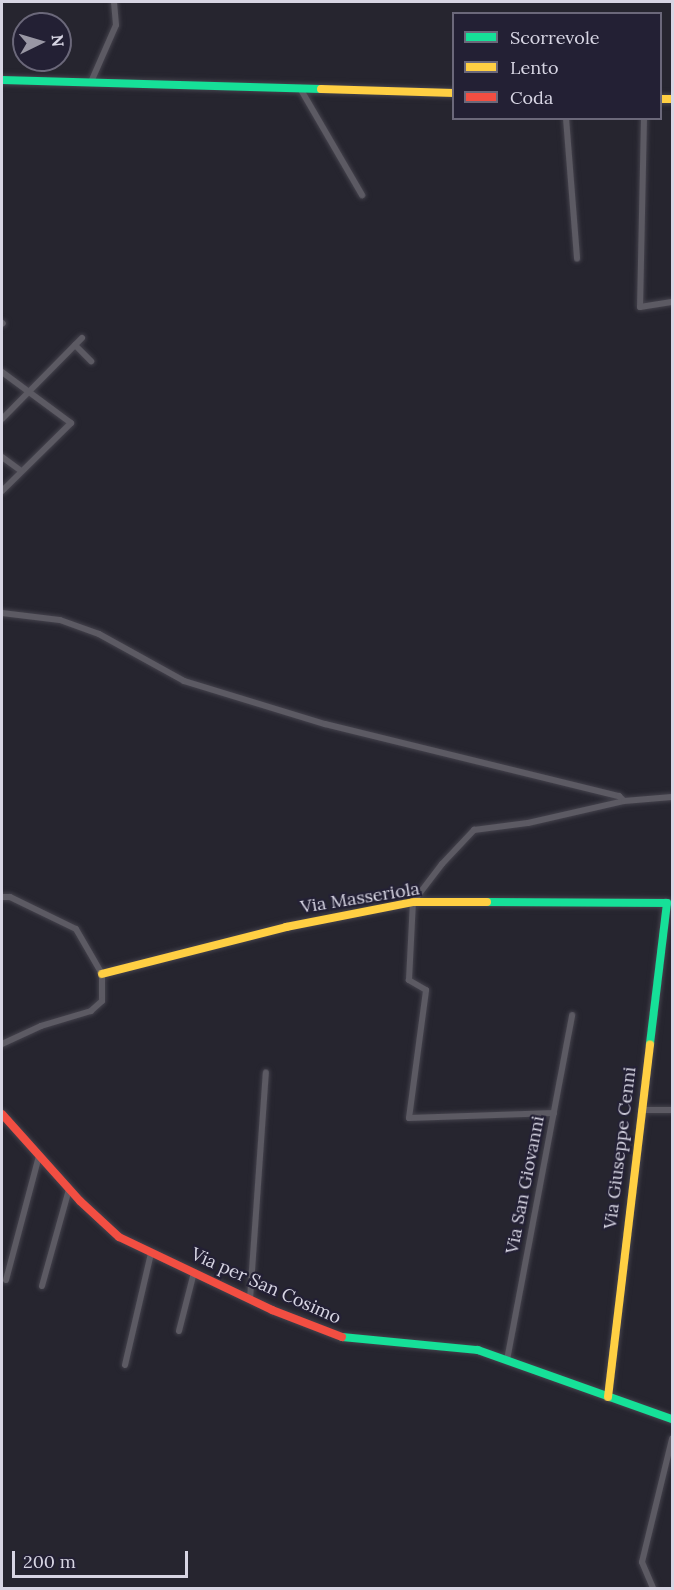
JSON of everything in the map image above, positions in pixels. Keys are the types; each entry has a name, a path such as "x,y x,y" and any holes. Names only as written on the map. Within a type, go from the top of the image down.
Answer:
{"street":[{"path":"91,82 116,26 114,2"},
{"path":"2,80 452,93"},
{"path":"300,88 363,195"},
{"path":"566,120 577,259"},
{"path":"644,120 640,307 672,302"},
{"path":"2,419 82,338"},
{"path":"75,345 91,361"},
{"path":"2,372 71,423 2,491"},
{"path":"2,457 21,471"},
{"path":"2,613 60,620 99,634 184,681 325,724 619,796 624,801"},
{"path":"554,1113 409,1118 426,990 409,980 413,902 442,864 474,830 528,823 624,801 672,797"},
{"path":"2,897 10,897 74,927 102,974 99,1007 2,1044"},
{"name":"Via Masseriola","path":"102,974 286,927 413,902 667,903"},
{"name":"Via Giuseppe Cenni","path":"608,1397 640,1110 667,903"},
{"name":"Via San Giovanni","path":"507,1360 572,1015"},
{"path":"250,1299 266,1073"},
{"path":"640,1110 672,1110"},
{"name":"Via per San Cosimo","path":"2,1114 69,1189 109,1229 151,1253 250,1299 348,1339 443,1345 507,1360 672,1419"},
{"path":"6,1280 39,1156"},
{"path":"42,1286 69,1189"},
{"path":"125,1365 151,1253"},
{"path":"179,1331 194,1272"},
{"path":"653,1588 642,1562 672,1440"}],"traffic: fast":[{"path":"2,80 321,89"},
{"path":"487,902 667,903 650,1044"},
{"path":"342,1337 478,1350 672,1419"}],"traffic: slow":[{"path":"321,89 452,93"},
{"path":"662,99 672,99"},
{"path":"102,974 286,927 413,902 487,902"},
{"path":"608,1397 650,1044"}],"traffic: jam":[{"path":"2,1114 80,1201 119,1237 272,1310 342,1337"}]}
